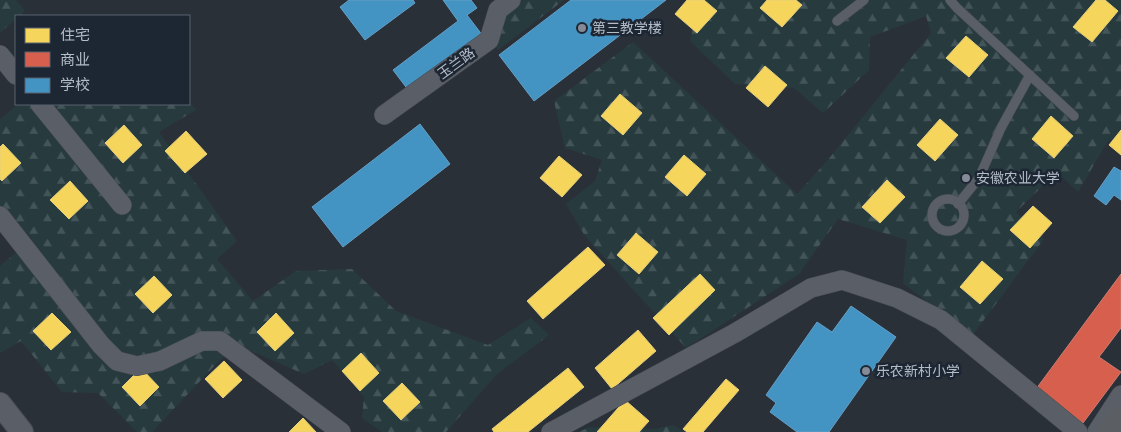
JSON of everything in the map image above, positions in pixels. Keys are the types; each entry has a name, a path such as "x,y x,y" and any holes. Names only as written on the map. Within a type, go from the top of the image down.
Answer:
{"highway":[{"path":"1113,432 1121,420"}],"street":[{"name":"玉兰路","path":"384,115 489,40 499,3"},
{"path":"0,55 15,74"},
{"path":"41,105 122,205"},
{"path":"0,216 102,345 117,361 137,366 160,361 202,341 220,341 341,432"},
{"path":"551,432 735,333 811,288 842,280 897,298 941,320 1078,432"},
{"path":"1097,432 1121,394"},
{"path":"0,404 22,432"}],"lane":[{"path":"837,21 864,0"},
{"path":"950,0 1074,116"},
{"path":"958,204 979,178 1000,128 1030,75"}],"green space":[{"path":"0,0 16,0 25,11 21,15 15,15 15,20 0,33"},
{"path":"523,0 564,0 498,50 492,42 502,16"},
{"path":"699,0 1121,0 1121,146 1109,139 1078,192 1057,172 1016,212 1044,239 972,336 903,283 907,240 838,219 799,274 686,348 585,236 566,204 595,181 602,160 565,148 554,101 633,42 797,194 827,161 931,33 926,16 870,37 869,70 823,113 794,88 735,84 690,41"},
{"path":"190,103 196,110 159,132 237,241 217,259 253,301 296,271 352,269 396,311 488,345 531,318 549,335 497,374 446,432 382,432 362,418 364,397 332,360 304,374 235,344 152,432 137,432 98,393 62,392 21,341 0,353 0,266 32,239 18,225 0,218 0,119 18,105 190,105"},
{"path":"673,425 685,432 579,432 589,427 655,429"}],"building: 住宅":[{"path":"687,0 704,0 717,11 697,33 675,14"},
{"path":"767,0 796,0 802,5 782,27 760,8"},
{"path":"1096,0 1105,0 1118,11 1092,42 1073,27"},
{"path":"966,36 988,55 969,77 946,58"},
{"path":"765,66 787,85 768,107 746,88"},
{"path":"620,94 642,113 623,135 601,116"},
{"path":"1051,116 1073,136 1054,158 1032,139"},
{"path":"940,119 958,135 935,161 917,145"},
{"path":"124,125 142,145 123,163 105,143"},
{"path":"1121,130 1121,155 1109,145"},
{"path":"186,131 207,154 185,173 165,151"},
{"path":"3,144 21,163 2,181 0,179 0,147"},
{"path":"684,155 706,174 687,196 665,177"},
{"path":"559,156 582,175 562,197 540,178"},
{"path":"887,180 905,197 880,223 862,207"},
{"path":"70,181 88,201 69,219 50,200"},
{"path":"1033,206 1052,223 1030,248 1010,230"},
{"path":"636,233 658,252 639,274 617,255"},
{"path":"588,247 605,265 543,319 527,301"},
{"path":"982,261 1003,279 980,304 960,287"},
{"path":"700,274 715,290 669,335 653,318"},
{"path":"154,276 172,295 153,313 135,294"},
{"path":"52,313 71,332 51,350 33,331"},
{"path":"276,313 294,333 275,351 257,332"},
{"path":"638,330 656,351 612,389 595,368"},
{"path":"361,353 379,373 360,391 342,371"},
{"path":"224,361 242,380 223,398 205,379"},
{"path":"141,368 159,387 140,406 122,387"},
{"path":"568,368 584,387 528,432 494,432 492,429"},
{"path":"726,379 739,390 703,432 687,432 683,429"},
{"path":"402,383 420,402 401,420 383,401"},
{"path":"625,400 649,421 639,432 597,432"},
{"path":"303,418 316,432 289,432"}],"building: 商业":[{"path":"1121,274 1121,328 1099,357 1121,372 1083,423 1036,389"}],"building: 学校":[{"path":"349,0 413,0 415,3 365,40 340,7"},
{"path":"443,0 471,0 477,8 467,15 483,36 409,91 393,70 458,21"},
{"name":"第三教学楼","path":"571,0 666,0 534,101 499,55"},
{"path":"420,124 450,164 343,247 312,207"},
{"path":"1114,167 1121,171 1121,200 1114,195 1106,205 1094,196"},
{"path":"851,306 896,337 829,432 797,432 770,412 776,403 766,395 817,322 832,332"}],"place":[{"name":"第三教学楼","path":"582,28"},
{"name":"安徽农业大学","path":"966,178"},
{"name":"乐农新村小学","path":"866,371"}]}
